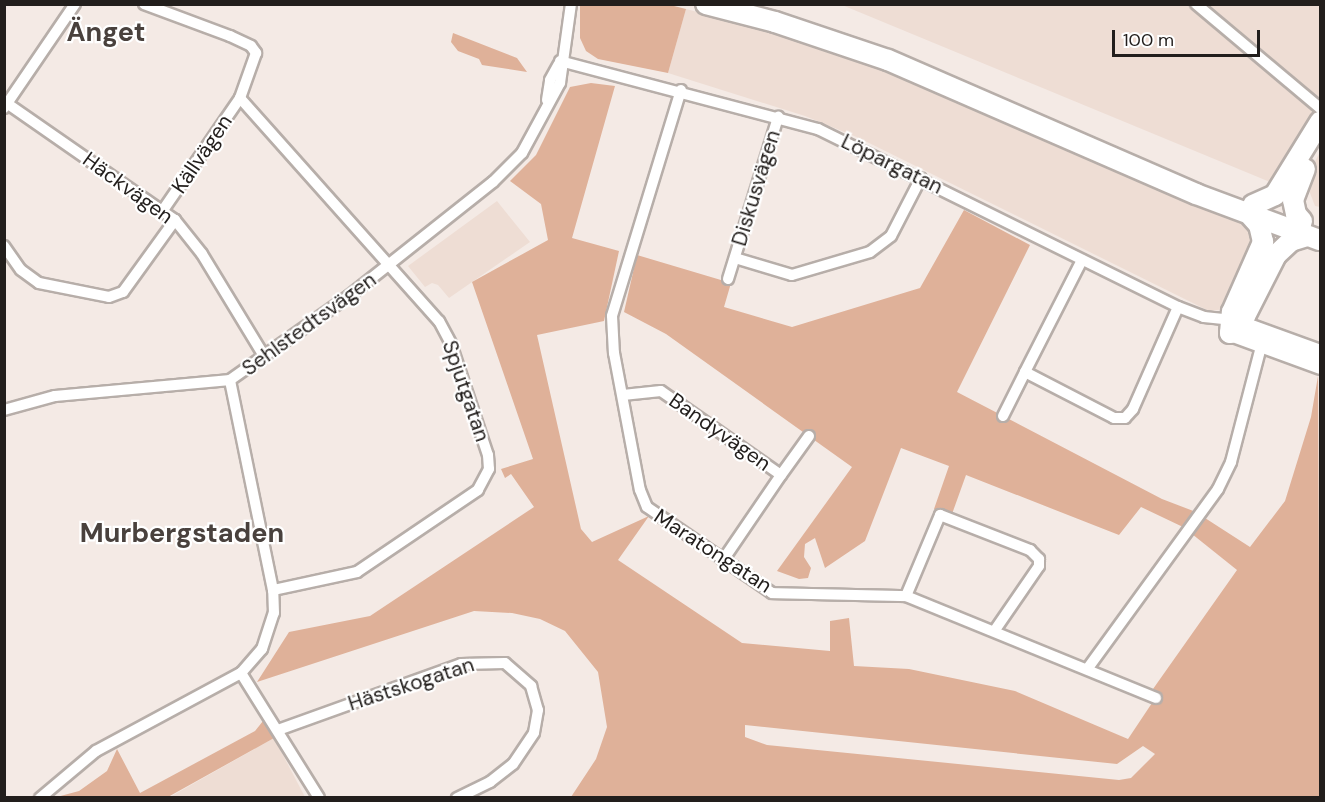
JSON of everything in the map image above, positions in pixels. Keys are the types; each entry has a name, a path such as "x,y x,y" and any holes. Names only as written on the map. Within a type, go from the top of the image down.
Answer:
{"highway":[{"path":"706,4 827,38 932,77 1252,210 1313,231"},
{"path":"747,4 906,55 1252,210 1262,232 1261,254 1234,325"},
{"path":"1252,210 1275,195 1320,122"},
{"path":"1313,231 1294,209 1294,190 1320,140"},
{"path":"1234,325 1276,255 1291,241 1313,231"}],"main road":[{"path":"1234,325 1261,347 1320,366"},
{"path":"1234,325 1320,352"}],"street":[{"path":"6,106 75,4"},
{"name":"Källvägen","path":"144,4 251,46 255,63 240,98 164,210"},
{"name":"Sehlstedtsvägen","path":"4,410 65,395 230,380 264,356 391,264 515,162 560,83 560,61 571,4"},
{"path":"1196,4 1320,108"},
{"name":"Löpargatan","path":"560,61 681,90 778,117 852,142 1178,308 1234,325"},
{"name":"Maratongatan","path":"681,90 612,316 614,353 640,490 648,507 772,593 906,596 1089,668 1156,698"},
{"name":"Spjutgatan","path":"240,98 391,264 439,321 451,344 488,455 485,481 357,572 273,591"},
{"name":"Häckvägen","path":"6,106 164,210 175,220 201,254 264,356"},
{"name":"Diskusvägen","path":"728,279 778,117"},
{"name":"Diskusvägen","path":"735,258 792,275 870,252 891,236 921,178"},
{"path":"4,246 21,270 39,283 109,297 123,291 175,220"},
{"path":"1003,416 1082,260"},
{"path":"1026,372 1114,418 1125,418 1133,410 1178,308"},
{"path":"1089,668 1218,489 1231,462 1261,347"},
{"path":"40,798 96,751 241,673 254,662 270,632 273,591 230,380"},
{"name":"Bandyvägen","path":"623,395 661,390 781,475"},
{"name":"Bandyvägen","path":"723,560 809,436"},
{"path":"906,596 940,515 1030,550 1040,559 1039,566 995,630"},
{"name":"Hästskogatan","path":"278,730 461,664 505,663 531,686 538,710 534,733 513,764 490,782 457,798"},
{"path":"241,673 319,798"}],"shaded area":[{"path":"666,4 686,9 668,73 598,59 586,51 580,38 580,5"},
{"path":"842,5 1320,5 1320,101 1311,112 1312,125 1270,182"},
{"path":"686,9 806,41 897,74 1248,226 1257,246 1225,309 1209,311 859,138 805,116 668,73"},
{"path":"453,33 517,58 527,72 482,65 479,59 458,51 451,42"},
{"path":"591,83 615,86 572,238 619,251 604,321 537,335 581,529 592,542 649,516 618,560 742,643 830,651 830,621 849,618 854,666 909,669 1015,691 1128,739 1152,703 1153,689 1237,570 1192,534 1205,518 1250,547 1285,501 1311,417 1318,376 1320,797 571,797 596,759 607,727 598,672 565,631 540,619 512,613 474,611 257,682 289,632 370,616 534,507 511,474 505,478 501,469 533,459 472,282 548,240 541,204 510,181 536,155 570,87","holes":["745,725 1117,764 1143,746 1155,754 1131,778 1119,780 767,745 745,737"]},
{"path":"1320,152 1320,207 1315,206 1305,180"},
{"path":"497,201 530,242 449,298 438,285 432,283 425,287 408,266"},
{"path":"964,210 1030,245 957,392 1162,499 1196,512 1183,527 1141,507 1119,535 966,475 952,514 934,509 949,466 901,448 865,541 825,568 815,538 805,544 804,557 811,568 808,578 799,579 777,571 852,467 666,334 624,312 637,255 731,283 724,307 792,327 920,288"},
{"path":"267,716 276,730 288,736 274,738 168,797 53,798 79,791 107,771 117,749 140,793 255,731"},
{"path":"274,738 305,797 168,798"}],"district":[{"name":"Änget","path":"106,32"},
{"name":"Murbergstaden","path":"182,533"}]}
